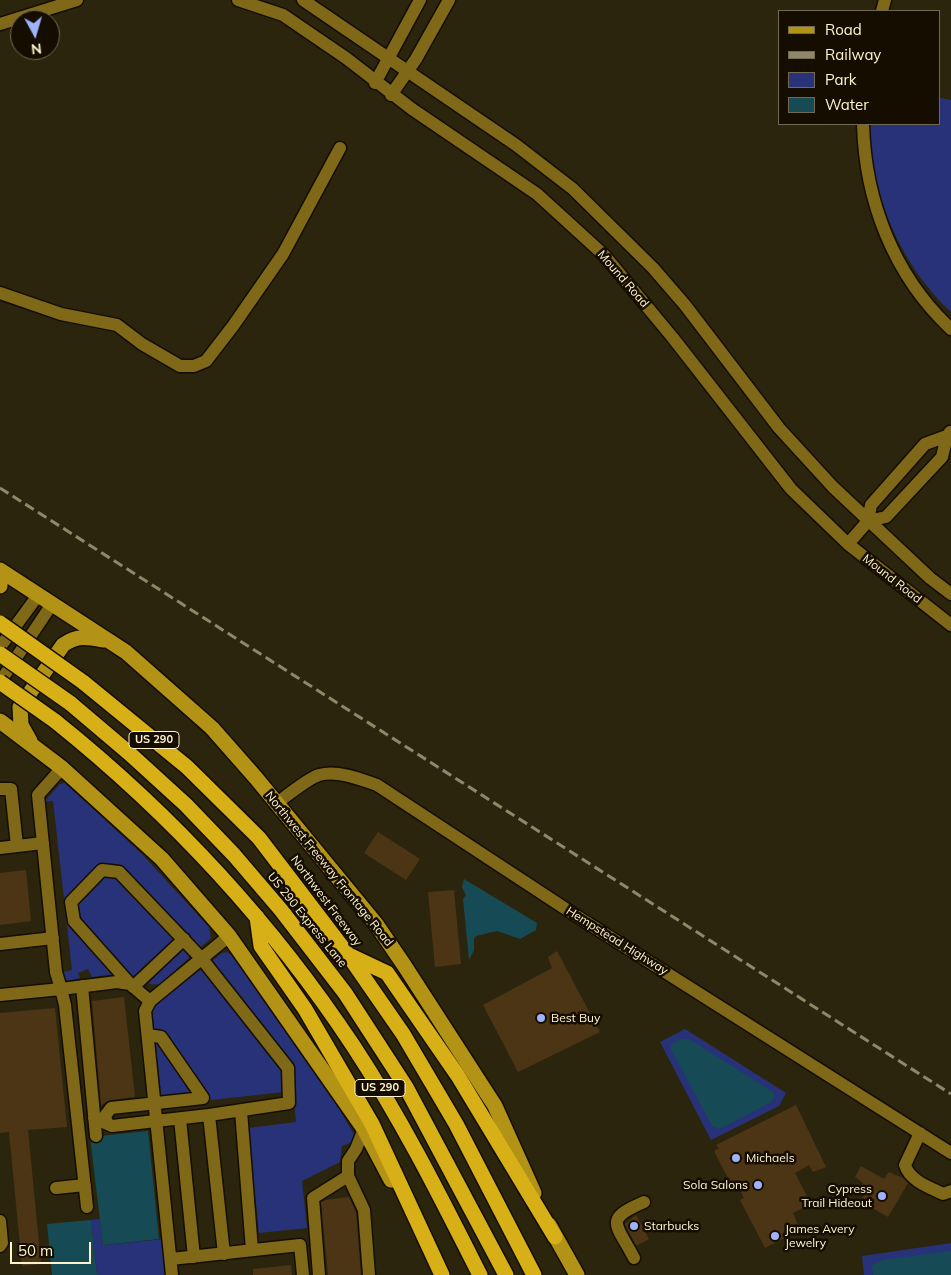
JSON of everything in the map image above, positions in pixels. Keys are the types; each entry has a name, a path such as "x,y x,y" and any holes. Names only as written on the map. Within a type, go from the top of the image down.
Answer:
{"highway":[{"name":"Northwest Freeway","path":"0,623 83,682 187,767 259,838 349,956 403,1034 446,1108 534,1275"},
{"name":"US 290 Express Lane","path":"0,654 70,703 130,752 210,830 281,910 345,993 406,1087 506,1275"},
{"name":"US 290","path":"0,682 55,721 101,758 165,818 257,916 324,1003 374,1078 419,1156 480,1275"},
{"path":"257,916 261,946 305,1010 372,1124 441,1275"},
{"path":"349,956 387,973 458,1076 555,1237"}],"main road":[{"name":"Northwest Freeway Frontage Road","path":"0,570 126,652 212,728 277,803 376,924 425,996 495,1106 555,1237 577,1275"},
{"path":"32,744 21,725 20,708 64,645 71,639 84,636 109,642"},
{"path":"0,721 62,768 162,859 229,936 364,1129 441,1275"}],"street":[{"path":"0,24 77,0"},
{"name":"Mound Road","path":"238,0 283,15 346,58 391,95 537,194 604,256 673,338 791,489 848,544 951,625"},
{"name":"Mound Road","path":"303,0 516,145 573,190 612,226 686,305 778,428 868,521 951,594"},
{"path":"375,83 420,0"},
{"path":"391,95 449,0"},
{"path":"863,125 868,176 874,205 886,239 920,294 938,317 951,329"},
{"path":"0,293 61,314 118,325 165,359 180,366 194,366 206,361 268,278 340,148"},
{"path":"868,521 886,517 942,457 949,434"},
{"path":"848,544 868,521 871,506 926,444 949,434"},
{"path":"0,647 39,594"},
{"path":"0,682 52,604"},
{"path":"62,768 38,795 56,972 65,1005 87,1207"},
{"name":"Hempstead Highway","path":"277,803 319,775 336,774 354,777 377,785 575,915 951,1153"},
{"path":"0,789 11,788 17,846"},
{"path":"0,848 43,843"},
{"path":"94,1118 112,1126 180,1119 289,1103 288,1068 202,959 119,872 102,870 71,902 74,921 131,986 150,1001"},
{"path":"172,1275 145,1010 150,1001 229,936"},
{"path":"0,944 53,938"},
{"path":"131,986 184,940"},
{"path":"0,995 117,982 131,986"},
{"path":"82,986 96,1136"},
{"path":"107,1123 105,1116 111,1108 203,1098 161,1037 148,1035"},
{"path":"240,1111 252,1250"},
{"path":"209,1115 224,1254"},
{"path":"180,1119 194,1257"},
{"path":"364,1129 356,1150 348,1161 348,1176 364,1210 369,1275"},
{"path":"920,1133 905,1165 907,1172 918,1182 942,1194 951,1191"},
{"path":"319,1275 313,1198 348,1176"},
{"path":"56,1188 85,1184"},
{"path":"634,1258 617,1225 617,1218 621,1212 644,1202"},
{"path":"0,1221 2,1243 0,1246"},
{"path":"171,1259 300,1246 303,1275"}],"green space":[{"path":"941,98 951,100 951,312 915,270 896,237 876,185 869,125 941,125"},
{"path":"65,783 141,853 209,927 211,938 160,984 147,983 123,974 92,977 88,969 78,973 80,978 68,981 64,978 63,972 72,970 53,801 44,802 60,784"},
{"path":"227,952 235,957 316,1069 355,1136 352,1142 342,1146 340,1162 302,1181 307,1228 259,1233 248,1128 296,1122 293,1091 166,1105 165,1098 161,1095 152,1008 222,953"},
{"path":"685,1029 786,1093 779,1106 711,1140 660,1042"},
{"path":"100,1219 103,1245 164,1239 167,1275 97,1275 91,1220"},
{"path":"951,1243 951,1275 864,1275 862,1256"}],"water":[{"path":"464,879 537,923 536,930 520,939 497,931 476,936 474,939 474,950 469,960 463,899 466,895 462,887"},
{"path":"681,1039 689,1039 773,1092 775,1096 771,1102 720,1129 712,1126 671,1049 671,1044"},
{"path":"148,1131 159,1239 103,1245 90,1137"},
{"path":"91,1220 97,1275 52,1275 47,1224"},
{"path":"951,1251 951,1275 873,1275 872,1266 882,1260"}],"building":[{"path":"378,832 420,859 406,880 364,853"},
{"path":"26,870 31,921 0,925 0,873"},
{"path":"454,890 461,964 435,967 428,892"},
{"name":"Best Buy","path":"557,951 600,1032 518,1072 483,1005 552,968 548,957"},
{"path":"124,997 135,1097 110,1100 101,1105 92,1001"},
{"path":"55,1008 67,1127 28,1130 41,1264 22,1266 9,1132 0,1133 0,1013"},
{"path":"796,1105 826,1167 813,1172 809,1165 795,1173 811,1204 793,1213 800,1230 765,1248 740,1200 744,1198 736,1181 731,1184 714,1151 719,1148 716,1145"},
{"name":"Cypress Trail Hideout","path":"861,1166 884,1179 889,1172 903,1178 908,1183 888,1217 860,1201 866,1191 859,1189 863,1183 855,1177"},
{"path":"349,1197 356,1212 361,1275 328,1275 321,1202"},
{"name":"Starbucks","path":"636,1215 649,1239 636,1246 625,1224"},
{"path":"291,1265 292,1275 253,1275 253,1269"}],"railway":[{"path":"0,488 951,1094"}],"place":[{"name":"Best Buy","path":"541,1018"},
{"name":"Michaels","path":"736,1158"},
{"name":"Sola Salons","path":"758,1185"},
{"name":"Cypress Trail Hideout","path":"882,1196"},
{"name":"Starbucks","path":"634,1226"},
{"name":"James Avery Jewelry","path":"775,1236"}]}
